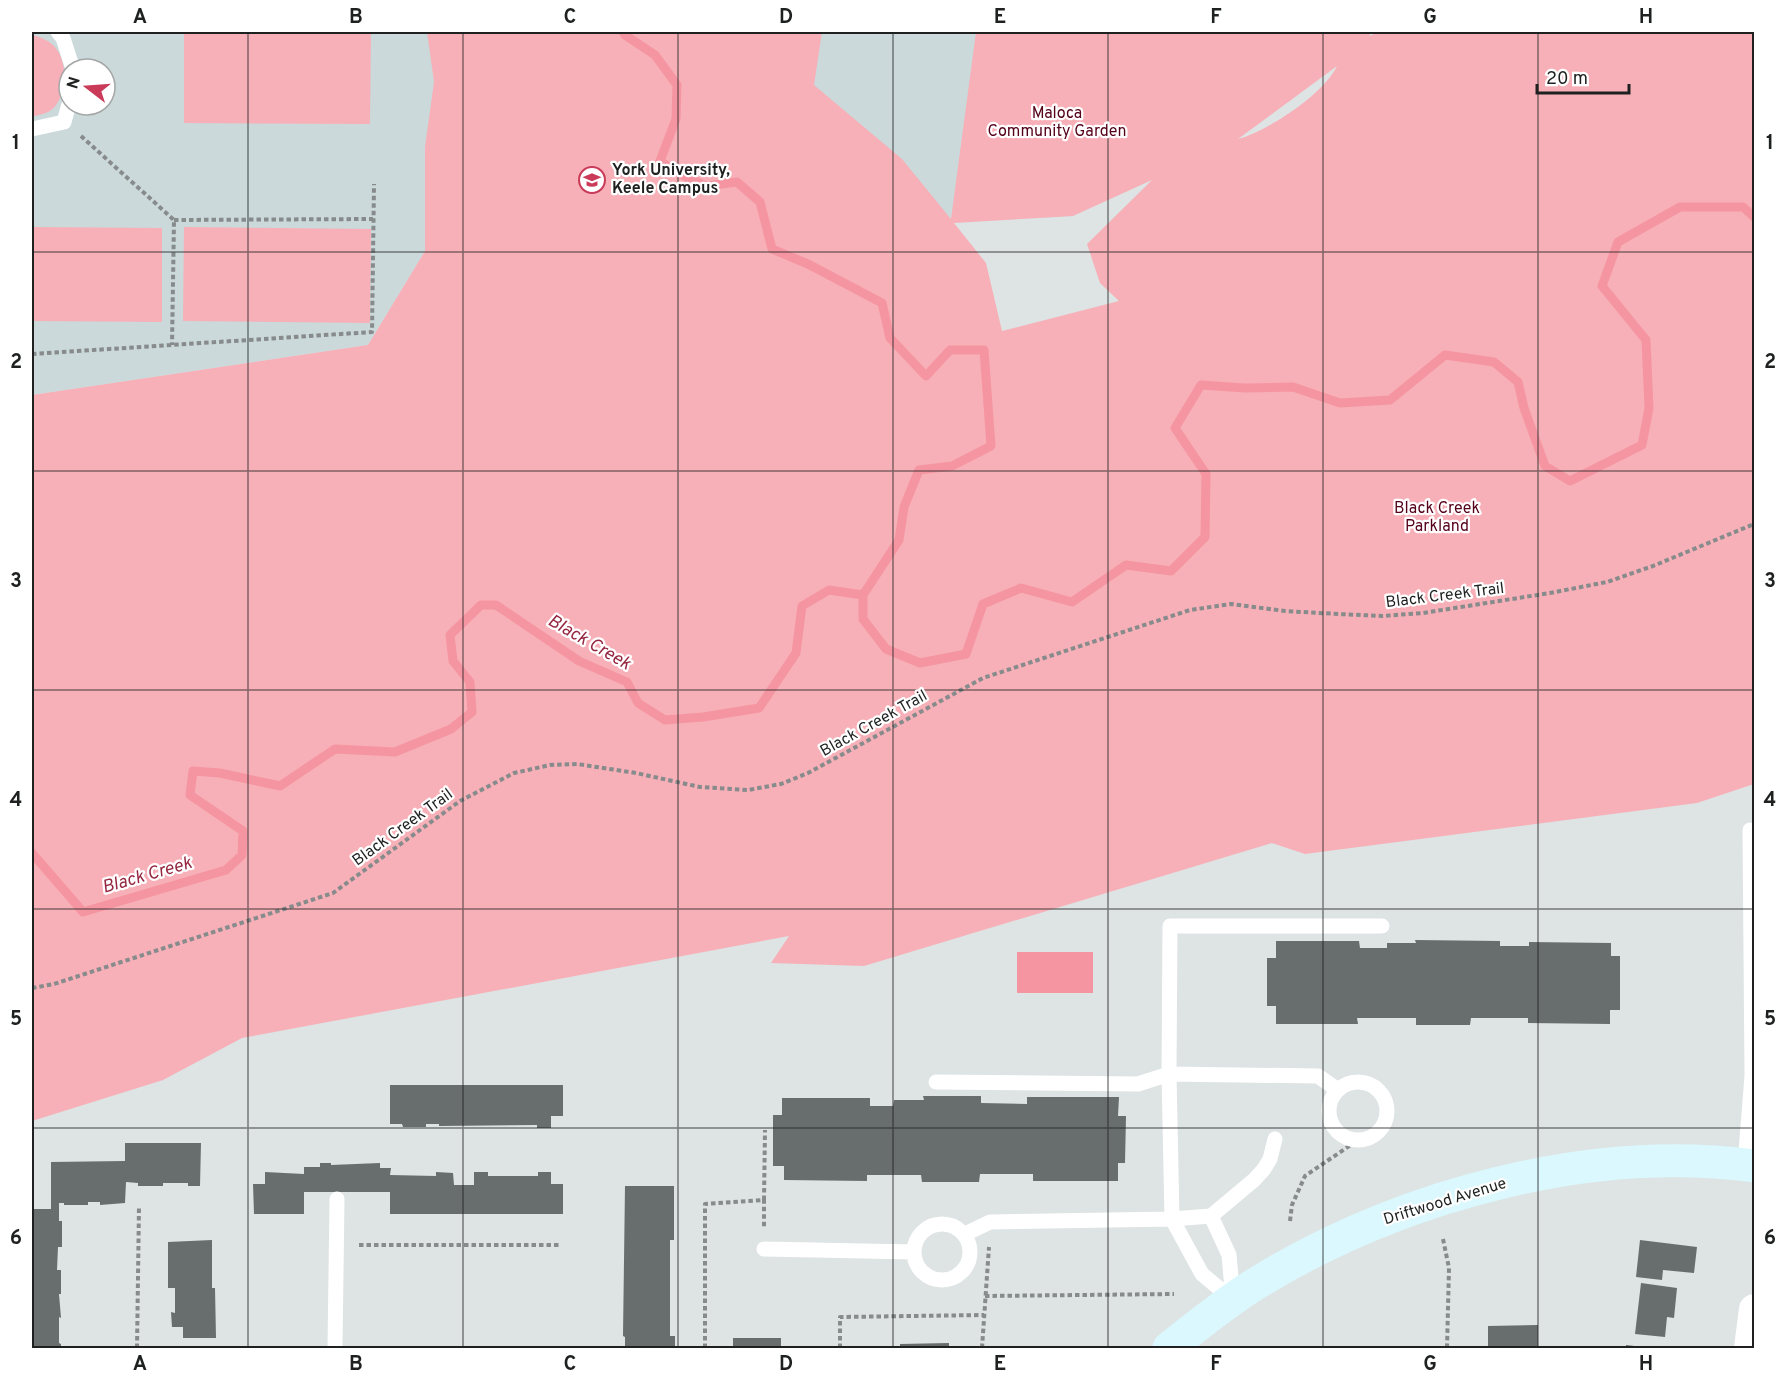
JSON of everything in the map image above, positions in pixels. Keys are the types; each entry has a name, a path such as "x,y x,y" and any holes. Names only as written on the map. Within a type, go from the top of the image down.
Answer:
{"street":[{"name":"Driftwood Avenue","path":"1169,1348 1255,1284 1297,1260 1390,1217 1487,1186 1558,1171 1600,1166 1666,1162 1750,1165"},
{"path":"1749,1348 1755,1309"}],"lane":[{"path":"58,32 63,38 69,57"},
{"path":"32,129 64,122 65,117"},
{"path":"1750,830 1753,1076 1750,1165"},
{"path":"1233,1300 1202,1274 1172,1219 1169,1074 1170,926 1382,926"},
{"path":"936,1082 1138,1084 1169,1074 1318,1077 1338,1090"},
{"path":"1362,1082 1370,1084 1383,1096 1387,1112 1385,1121 1374,1134 1358,1140 1348,1138 1334,1126 1329,1107 1338,1090 1345,1085 1362,1082"},
{"path":"965,1234 990,1222 1172,1219 1211,1216 1264,1169 1270,1158 1275,1139"},
{"path":"335,1348 337,1198"},
{"path":"1211,1216 1229,1255 1233,1300"},
{"path":"951,1224 965,1234 970,1243 971,1253 969,1263 956,1277 936,1280 927,1276 915,1261 914,1252 919,1235 933,1225 951,1224"},
{"path":"764,1249 914,1252"}],"path":[{"path":"64,122 174,220 374,219"},
{"path":"32,354 372,332 374,184"},
{"path":"172,345 174,220"},
{"name":"Black Creek Trail","path":"32,988 54,984 333,893 460,801 514,773 550,765 577,764 636,773 700,787 748,790 781,784 808,773 983,678 1190,610 1232,604 1285,611 1338,614 1382,616 1423,613 1607,582 1653,566 1755,524"},
{"path":"764,1249 765,1130"},
{"path":"1290,1221 1292,1205 1305,1176 1358,1140"},
{"path":"705,1348 705,1204 764,1200"},
{"path":"137,1348 139,1206"},
{"path":"982,1348 990,1222"},
{"path":"1443,1239 1449,1268 1447,1348"},
{"path":"336,1245 559,1245"},
{"path":"985,1296 1174,1294"},
{"path":"840,1348 840,1317 984,1315"}],"shaded area":[{"name":"York University, Keele Campus","path":"32,32 1372,32 1073,216 425,251 368,345 32,395"},
{"path":"1017,952 1093,952 1093,993 1017,993"}],"green space":[{"path":"184,32 371,32 370,124 184,123"},
{"name":"Black Creek Parkland","path":"427,32 822,32 814,85 902,159 951,219 976,32 1372,32 1369,36 1379,32 1754,32 1754,784 1697,803 1305,854 1272,843 864,966 771,963 789,936 242,1038 163,1080 32,1121 32,395 368,345 425,251 425,147 434,82","holes":["1337,66 1320,88 1294,110 1264,128 1238,139","1152,180 1087,244 1100,283 1119,301 1002,331 986,263 954,223 1073,216"]},
{"path":"32,35 48,41 60,57 57,57 57,103 50,111 32,117"},
{"path":"32,227 162,228 162,322 32,321"},
{"path":"184,227 371,229 370,323 183,321"}],"building":[{"path":"1415,940 1500,941 1500,946 1529,946 1529,942 1611,943 1611,956 1620,956 1620,1010 1610,1010 1610,1024 1528,1023 1528,1018 1471,1018 1470,1025 1416,1025 1416,1018 1357,1018 1358,1024 1276,1024 1276,1006 1267,1006 1267,958 1276,958 1276,941 1359,941 1360,948 1387,948 1387,943 1416,943"},
{"path":"390,1085 563,1085 563,1116 551,1116 551,1128 537,1128 537,1125 439,1126 439,1124 426,1124 426,1127 403,1127 402,1124 390,1124"},
{"path":"923,1096 981,1096 981,1103 1027,1104 1027,1097 1119,1097 1118,1116 1126,1116 1125,1163 1118,1163 1118,1181 1033,1181 1033,1174 980,1174 979,1182 922,1182 921,1175 867,1175 867,1181 784,1180 784,1166 773,1166 773,1115 782,1115 782,1098 870,1098 870,1106 893,1106 894,1100 924,1100"},
{"path":"125,1143 201,1143 200,1186 188,1186 188,1183 163,1183 163,1186 138,1186 138,1183 126,1182 125,1203 100,1205 100,1202 88,1202 88,1205 64,1205 64,1203 59,1203 62,1247 58,1247 57,1270 61,1270 59,1343 61,1348 32,1348 32,1209 51,1209 51,1162 125,1161"},
{"path":"320,1163 331,1163 331,1165 380,1163 380,1168 391,1168 390,1175 436,1176 436,1172 453,1173 454,1185 474,1185 474,1172 488,1172 488,1176 538,1176 538,1172 551,1172 551,1184 563,1184 563,1214 390,1214 390,1192 304,1192 304,1214 254,1214 253,1184 265,1184 265,1172 304,1174 304,1167 320,1167"},
{"path":"625,1186 674,1186 674,1240 670,1240 670,1336 675,1336 675,1348 625,1348 625,1337 623,1336"},
{"path":"212,1240 212,1288 215,1288 216,1338 183,1338 183,1327 172,1327 171,1312 175,1313 175,1288 168,1288 168,1242"},
{"path":"1640,1240 1697,1247 1694,1273 1663,1270 1662,1280 1636,1277"},
{"path":"1641,1283 1677,1288 1674,1318 1667,1317 1665,1337 1635,1334"},
{"path":"1538,1325 1538,1348 1488,1348 1488,1326"},
{"path":"733,1338 781,1338 781,1348 733,1348"},
{"path":"949,1343 949,1348 900,1348 900,1344"},
{"path":"1626,1345 1643,1347 1643,1348 1626,1348"}],"waterway":[{"path":"623,32 655,55 677,85 676,119 660,161 678,173 706,186 737,182 760,202 772,249 808,264 882,303 890,338 926,376 950,350 984,350 991,446 952,466 919,470 904,507 899,540 863,595"},
{"name":"Black Creek","path":"863,595 863,619 886,649 920,663 966,654 983,604 1021,588 1072,602 1126,565 1171,571 1205,537 1206,474 1175,428 1201,385 1245,388 1293,387 1340,403 1390,400 1445,355 1494,362 1518,382 1524,408 1545,466 1570,481 1642,445 1649,408 1646,340 1602,286 1618,242 1680,207 1743,207 1754,217"},
{"name":"Black Creek","path":"32,853 83,912 226,870 242,855 243,831 190,795 193,771 220,773 280,786 335,749 395,752 451,729 472,712 470,682 453,661 450,635 481,605 496,605 579,661 627,682 638,703 665,720 703,717 759,708 796,653 802,606 829,590 863,595"}],"place":[{"name":"York University, Keele Campus","path":"592,180"}],"park label":[{"name":"Maloca Community Garden","path":"1057,123"}]}
